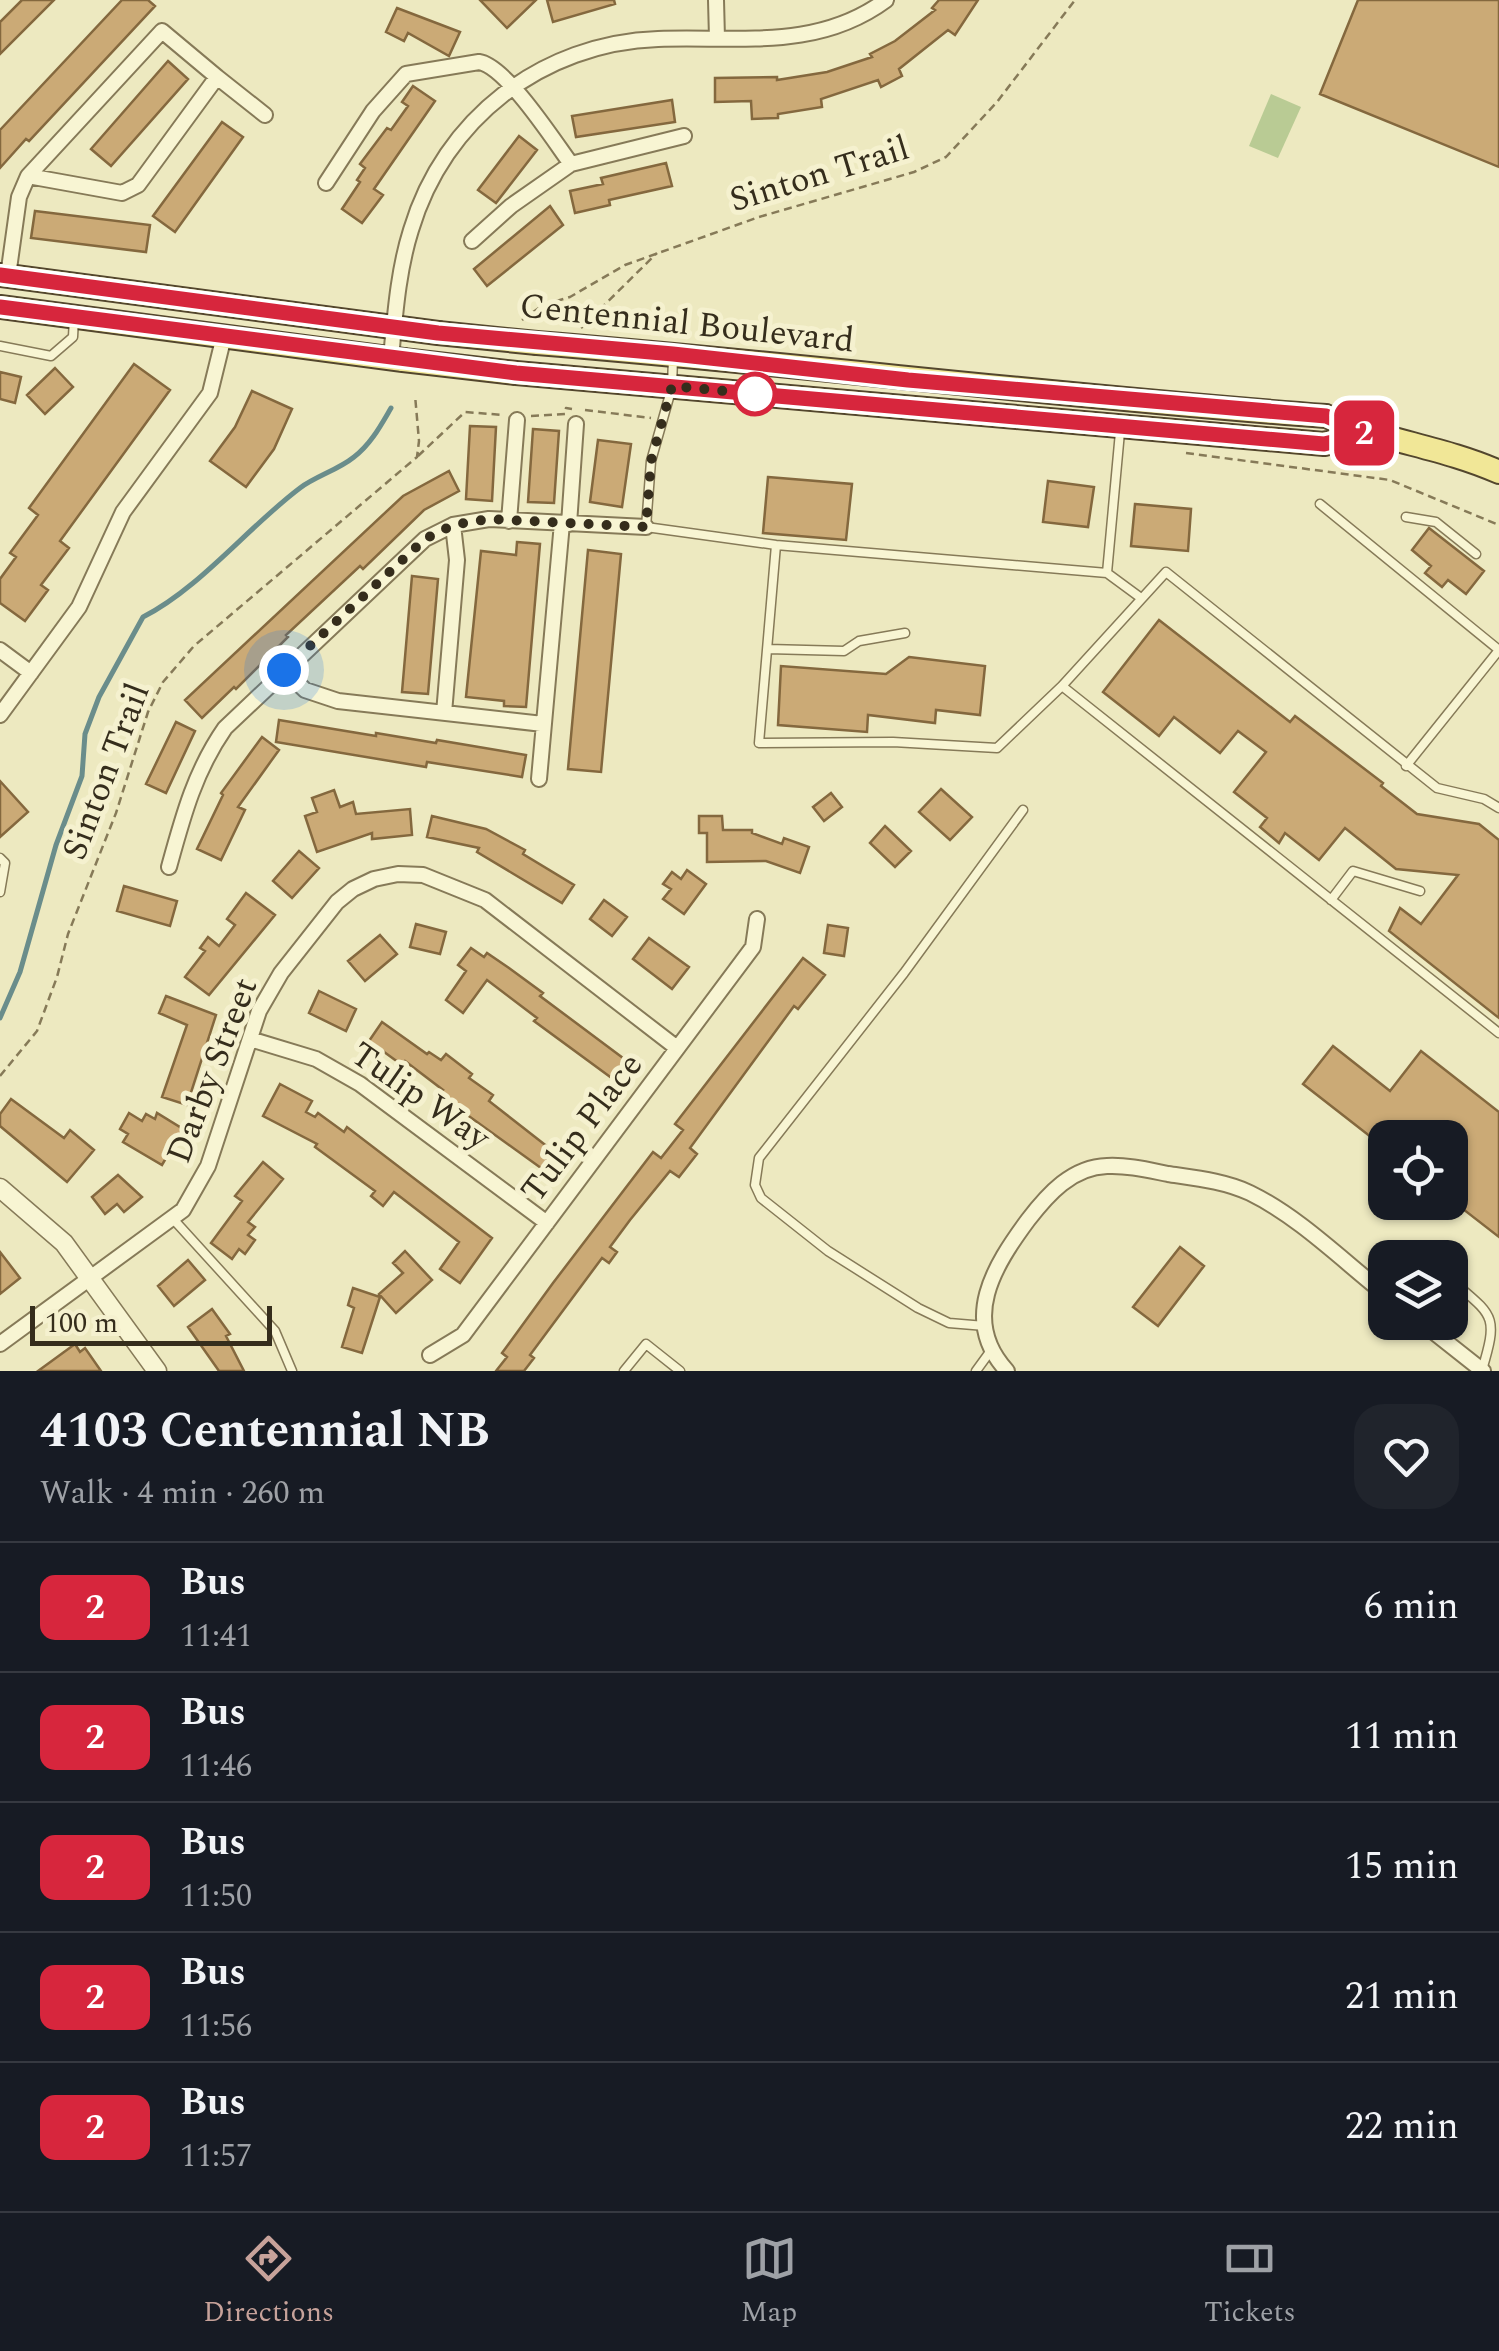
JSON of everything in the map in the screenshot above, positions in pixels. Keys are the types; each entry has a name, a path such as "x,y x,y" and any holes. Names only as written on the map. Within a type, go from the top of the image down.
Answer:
{"main road":[{"name":"Centennial Boulevard","path":"4,275 438,333 908,380 1326,416 1366,434 1414,444 1499,472"},
{"name":"Centennial Boulevard","path":"0,307 516,373 1324,444 1366,434"}],"street":[{"path":"716,0 717,38"},
{"path":"397,359 394,328 406,248 426,190 466,128 511,86 559,60 609,45 647,39 777,39 819,33 856,19 886,0"},
{"path":"4,275 19,197 28,176 162,31 265,115"},
{"path":"326,182 374,110 406,74 479,62 488,63 511,86 572,164"},
{"path":"28,176 122,194 131,191 217,77"},
{"path":"472,241 511,206 572,164 684,136"},
{"path":"0,714 89,591 103,549 124,512 210,393 224,336"},
{"path":"509,520 518,417"},
{"path":"539,779 576,424"},
{"path":"169,866 189,795 202,764 226,728 425,539 468,521 646,527"},
{"path":"444,713 457,560 453,525"},
{"path":"0,650 31,673"},
{"path":"284,670 317,697 543,724"},
{"name":"Darby Street","path":"0,1344 174,1220 193,1197 208,1166 269,990 337,902 374,879 422,875 485,900 677,1048"},
{"name":"Tulip Place","path":"430,1355 463,1336 753,947 758,919"},
{"name":"Tulip Way","path":"250,1039 316,1060 360,1084 547,1224"},
{"path":"1007,1371 992,1349 985,1326 986,1293 993,1270 1045,1198 1060,1184 1102,1166 1125,1166 1226,1184 1249,1193 1295,1223 1368,1281"},
{"path":"0,1188 64,1243 157,1371"},
{"path":"1443,1340 1482,1371"}],"lane":[{"path":"0,346 51,356 74,338 74,317"},
{"path":"673,354 672,386 651,461 646,527 776,544 1107,573 1140,598"},
{"path":"1107,573 1121,427"},
{"path":"1320,504 1499,650 1406,766"},
{"path":"1406,517 1436,522 1476,554"},
{"path":"776,544 759,744 893,742 997,748 1062,686 1166,572 1437,788 1484,798 1499,808"},
{"path":"768,649 844,651 859,641 905,633"},
{"path":"1062,686 1499,1033"},
{"path":"985,1326 949,1322 891,1291 828,1250 760,1198 754,1185 759,1158 893,988 1023,810"},
{"path":"0,858 5,878 0,892"},
{"path":"1331,900 1354,870 1420,891"},
{"path":"174,1220 275,1331 292,1371"},
{"path":"1468,1295 1494,1317 1498,1336 1482,1371"},
{"path":"624,1371 646,1344 680,1371"},
{"path":"976,1371 992,1349"}],"path":[{"name":"Sinton Trail","path":"522,320 543,305 570,297 625,265 658,252 759,217 914,172 946,156 997,102 1075,0"},
{"path":"575,346 581,328 658,252"},
{"path":"415,395 420,441 417,457"},
{"name":"Sinton Trail","path":"0,1076 36,1032 68,934 116,814 148,712 164,682 194,646 465,412 518,417 565,414 566,408 663,420"},
{"path":"1172,451 1390,480 1499,525"}],"green space":[{"path":"1271,94 1301,107 1278,158 1249,146"}],"building":[{"path":"22,0 54,0 0,54 0,22"},
{"path":"122,0 148,0 155,6 0,168 0,130"},
{"path":"480,0 536,0 507,28"},
{"path":"547,0 614,0 615,4 553,22"},
{"path":"939,0 978,0 955,35 948,30 899,69 902,76 881,87 878,80 821,99 822,107 778,114 778,118 752,119 751,101 715,102 715,78 777,80 827,72 872,57 870,54 895,41 935,10 932,8"},
{"path":"1358,0 1499,0 1499,167 1320,94"},
{"path":"397,8 460,32 449,56 408,33 404,41 386,32"},
{"path":"168,61 188,79 111,166 91,149"},
{"path":"413,86 435,101 374,189 383,195 362,223 342,209 360,182 357,180 365,168 360,164 408,106 402,102"},
{"path":"672,100 675,122 576,137 572,116"},
{"path":"222,122 243,137 175,232 153,216"},
{"path":"519,136 537,150 496,203 478,190"},
{"path":"666,163 672,186 609,200 610,205 575,213 570,191 603,184 601,178"},
{"path":"550,206 563,225 487,286 474,269"},
{"path":"35,211 150,225 146,252 31,238"},
{"path":"134,364 170,390 60,541 69,548 41,585 48,590 25,621 0,603 0,579 16,557 10,553 38,515 29,508"},
{"path":"55,368 73,387 45,414 27,395"},
{"path":"0,372 21,377 15,403 0,399"},
{"path":"252,391 292,409 274,449 246,487 210,461 235,427"},
{"path":"470,426 496,427 492,501 466,499"},
{"path":"533,429 559,431 554,503 528,502"},
{"path":"598,440 631,444 622,507 590,502"},
{"path":"449,471 459,491 424,510 363,569 360,566 286,635 236,689 202,718 185,700 403,496"},
{"path":"768,477 852,484 846,540 763,533"},
{"path":"1048,481 1094,487 1088,527 1043,522"},
{"path":"1135,504 1191,509 1188,551 1131,546"},
{"path":"1429,528 1484,571 1466,594 1448,580 1442,587 1425,573 1431,566 1412,550"},
{"path":"517,542 540,544 526,707 466,697 481,551 516,555"},
{"path":"588,550 621,554 601,772 568,769"},
{"path":"412,576 438,579 428,694 402,692"},
{"path":"1159,620 1290,722 1295,716 1417,814 1479,824 1499,840 1499,1018 1389,931 1400,908 1421,924 1458,875 1396,869 1345,828 1319,860 1285,833 1279,843 1260,827 1267,818 1234,792 1266,752 1238,731 1220,753 1174,717 1159,736 1103,692"},
{"path":"909,657 985,666 980,715 936,710 935,723 868,715 867,732 778,725 781,666 886,674"},
{"path":"279,720 526,755 522,777 427,762 426,767 276,742"},
{"path":"176,722 195,731 166,793 146,784"},
{"path":"262,737 279,750 238,807 245,810 221,860 197,849 221,793"},
{"path":"0,781 28,812 0,837"},
{"path":"941,789 972,817 950,840 919,812"},
{"path":"334,790 340,807 353,802 356,814 410,809 412,835 372,839 372,833 317,852 305,816 317,812 312,798"},
{"path":"831,793 842,807 824,821 813,807"},
{"path":"432,816 486,829 525,850 523,854 574,885 562,903 477,852 479,848 427,837"},
{"path":"699,816 722,816 723,830 752,830 782,844 784,838 809,847 800,873 766,861 707,862 707,833 699,833"},
{"path":"885,826 911,851 895,867 870,843"},
{"path":"299,851 319,868 292,898 273,881"},
{"path":"687,870 706,884 684,914 663,899 671,889 663,884 672,872 681,879"},
{"path":"124,886 177,901 170,926 117,911"},
{"path":"246,893 275,915 209,995 185,977 205,951 200,948 208,937 219,946 235,925 227,919"},
{"path":"604,900 627,917 612,936 590,919"},
{"path":"416,924 446,932 440,954 410,947"},
{"path":"828,925 848,928 844,956 824,953"},
{"path":"380,935 397,954 365,981 348,961"},
{"path":"649,938 689,967 672,989 633,959"},
{"path":"471,948 484,957 487,953 509,968 627,1061 613,1079 534,1021 537,1018 487,980 463,1013 446,1000 466,971 458,965"},
{"path":"803,958 825,975 798,1009 794,1006 690,1148 697,1154 679,1177 670,1171 630,1220 610,1247 617,1252 609,1263 602,1258 530,1355 534,1358 524,1371 496,1371 507,1357 502,1353 553,1283 653,1152 661,1158 683,1130 675,1124"},
{"path":"319,991 356,1009 346,1031 309,1013"},
{"path":"166,996 216,1015 187,1105 162,1097 187,1025 159,1013"},
{"path":"382,1022 427,1054 441,1060 446,1054 472,1074 469,1078 493,1095 489,1101 553,1151 541,1168 459,1109 440,1093 443,1090 405,1061 402,1065 369,1041"},
{"path":"1333,1046 1390,1091 1421,1051 1499,1112 1499,1237 1468,1213 1468,1120 1368,1120 1368,1135 1303,1084"},
{"path":"280,1084 312,1101 306,1112 315,1117 318,1113 344,1132 347,1127 492,1238 460,1283 440,1269 459,1242 394,1192 383,1206 371,1196 375,1191 315,1147 317,1144 263,1116"},
{"path":"11,1099 64,1138 70,1130 94,1150 67,1182 0,1126 0,1114"},
{"path":"129,1113 142,1121 146,1114 155,1119 157,1113 183,1129 162,1165 123,1142 128,1134 120,1129"},
{"path":"263,1162 283,1179 248,1222 255,1227 248,1235 255,1240 245,1254 239,1249 232,1259 211,1243 242,1201 235,1196"},
{"path":"118,1175 142,1197 124,1212 117,1204 105,1214 92,1197"},
{"path":"1180,1247 1204,1266 1158,1326 1133,1307"},
{"path":"405,1251 432,1280 396,1313 379,1294 403,1273 393,1263"},
{"path":"0,1252 20,1278 0,1294"},
{"path":"188,1260 205,1280 174,1306 158,1286"},
{"path":"353,1288 380,1297 362,1353 342,1347 354,1308 348,1305"},
{"path":"212,1309 230,1334 226,1336 244,1371 219,1371 188,1327"},
{"path":"75,1344 80,1352 85,1348 101,1371 38,1371"}],"waterway":[{"path":"0,1018 20,972 56,845 82,776 85,734 99,697 143,617 204,574 300,488 354,457 371,440 391,408"}],"bus line":[{"name":"2","path":"0,275 438,333 908,380 1326,416 1366,434 1324,444 516,373 0,307"}],"route":[{"path":"284,670 425,539 453,525 489,519 646,527 651,461 672,386 755,394"}]}
